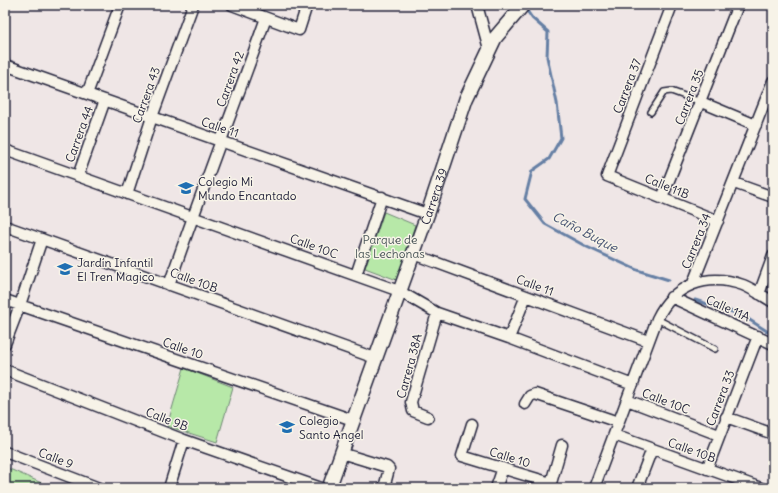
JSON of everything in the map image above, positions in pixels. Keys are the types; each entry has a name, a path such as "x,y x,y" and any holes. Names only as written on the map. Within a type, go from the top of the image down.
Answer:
{"street":[{"name":"Carrera 44","path":"87,94 120,5"},
{"name":"Carrera 43","path":"127,194 152,116 192,5"},
{"path":"232,5 299,30 307,5"},
{"path":"477,5 489,49"},
{"name":"Carrera 37","path":"607,176 672,5"},
{"name":"Carrera 35","path":"662,198 738,5"},
{"name":"Carrera 39","path":"329,488 413,254 466,99 495,38 519,10"},
{"name":"Carrera 42","path":"169,285 192,217 222,141 266,18"},
{"name":"Calle 11","path":"5,65 427,214"},
{"name":"Carrera 34","path":"594,488 657,318 671,297 694,283 773,81"},
{"name":"Carrera 44","path":"78,176 105,100"},
{"path":"701,102 756,124"},
{"name":"Calle 10C","path":"5,150 399,290 438,313 633,384"},
{"name":"Calle 11B","path":"607,176 718,221"},
{"path":"734,183 773,197"},
{"path":"356,275 382,197"},
{"name":"Calle 10B","path":"5,226 375,358"},
{"path":"5,344 42,239"},
{"name":"Calle 11","path":"413,254 648,341"},
{"path":"759,294 773,256"},
{"path":"694,283 710,280 728,281 744,286 773,302"},
{"path":"509,338 526,296"},
{"name":"Calle 11A","path":"671,297 773,344"},
{"name":"Calle 10","path":"5,300 353,420"},
{"name":"Carrera 38A","path":"428,417 413,411 411,402 438,313"},
{"name":"Carrera 33","path":"707,469 758,336"},
{"name":"Calle 9B","path":"5,370 184,440 321,488"},
{"path":"525,404 530,396 535,394 618,422"},
{"name":"Calle 10C","path":"626,400 719,435"},
{"path":"726,417 773,434"},
{"name":"Calle 10","path":"472,424 462,456 551,483 562,445"},
{"name":"Calle 10B","path":"614,435 761,488"},
{"path":"169,488 184,440"},
{"path":"637,488 652,449"},
{"name":"Calle 9","path":"5,452 99,488"},
{"path":"341,453 387,467 389,469 389,474 384,488"},
{"path":"496,488 503,468"}],"lane":[{"path":"651,112 664,92 671,91 701,102"},
{"path":"657,318 715,349"}],"green space":[{"name":"Parque de las Lechonas","path":"384,212 415,225 397,280 365,268"},
{"path":"184,368 233,387 217,442 167,426"},
{"path":"5,467 53,488 5,488"}],"waterway":[{"name":"Caño Buque","path":"525,8 532,18 548,32 547,57 557,103 561,138 549,159 532,171 525,199 545,224 587,247 637,270 669,280"},
{"name":"Caño Buque","path":"695,300 742,315 773,335"}],"place":[{"name":"Colegio Mi Mundo Encantado","path":"186,188"},
{"name":"Jardín Infantil El Tren Magico","path":"65,269"},
{"name":"Colegio Santo Angel","path":"287,427"}]}
